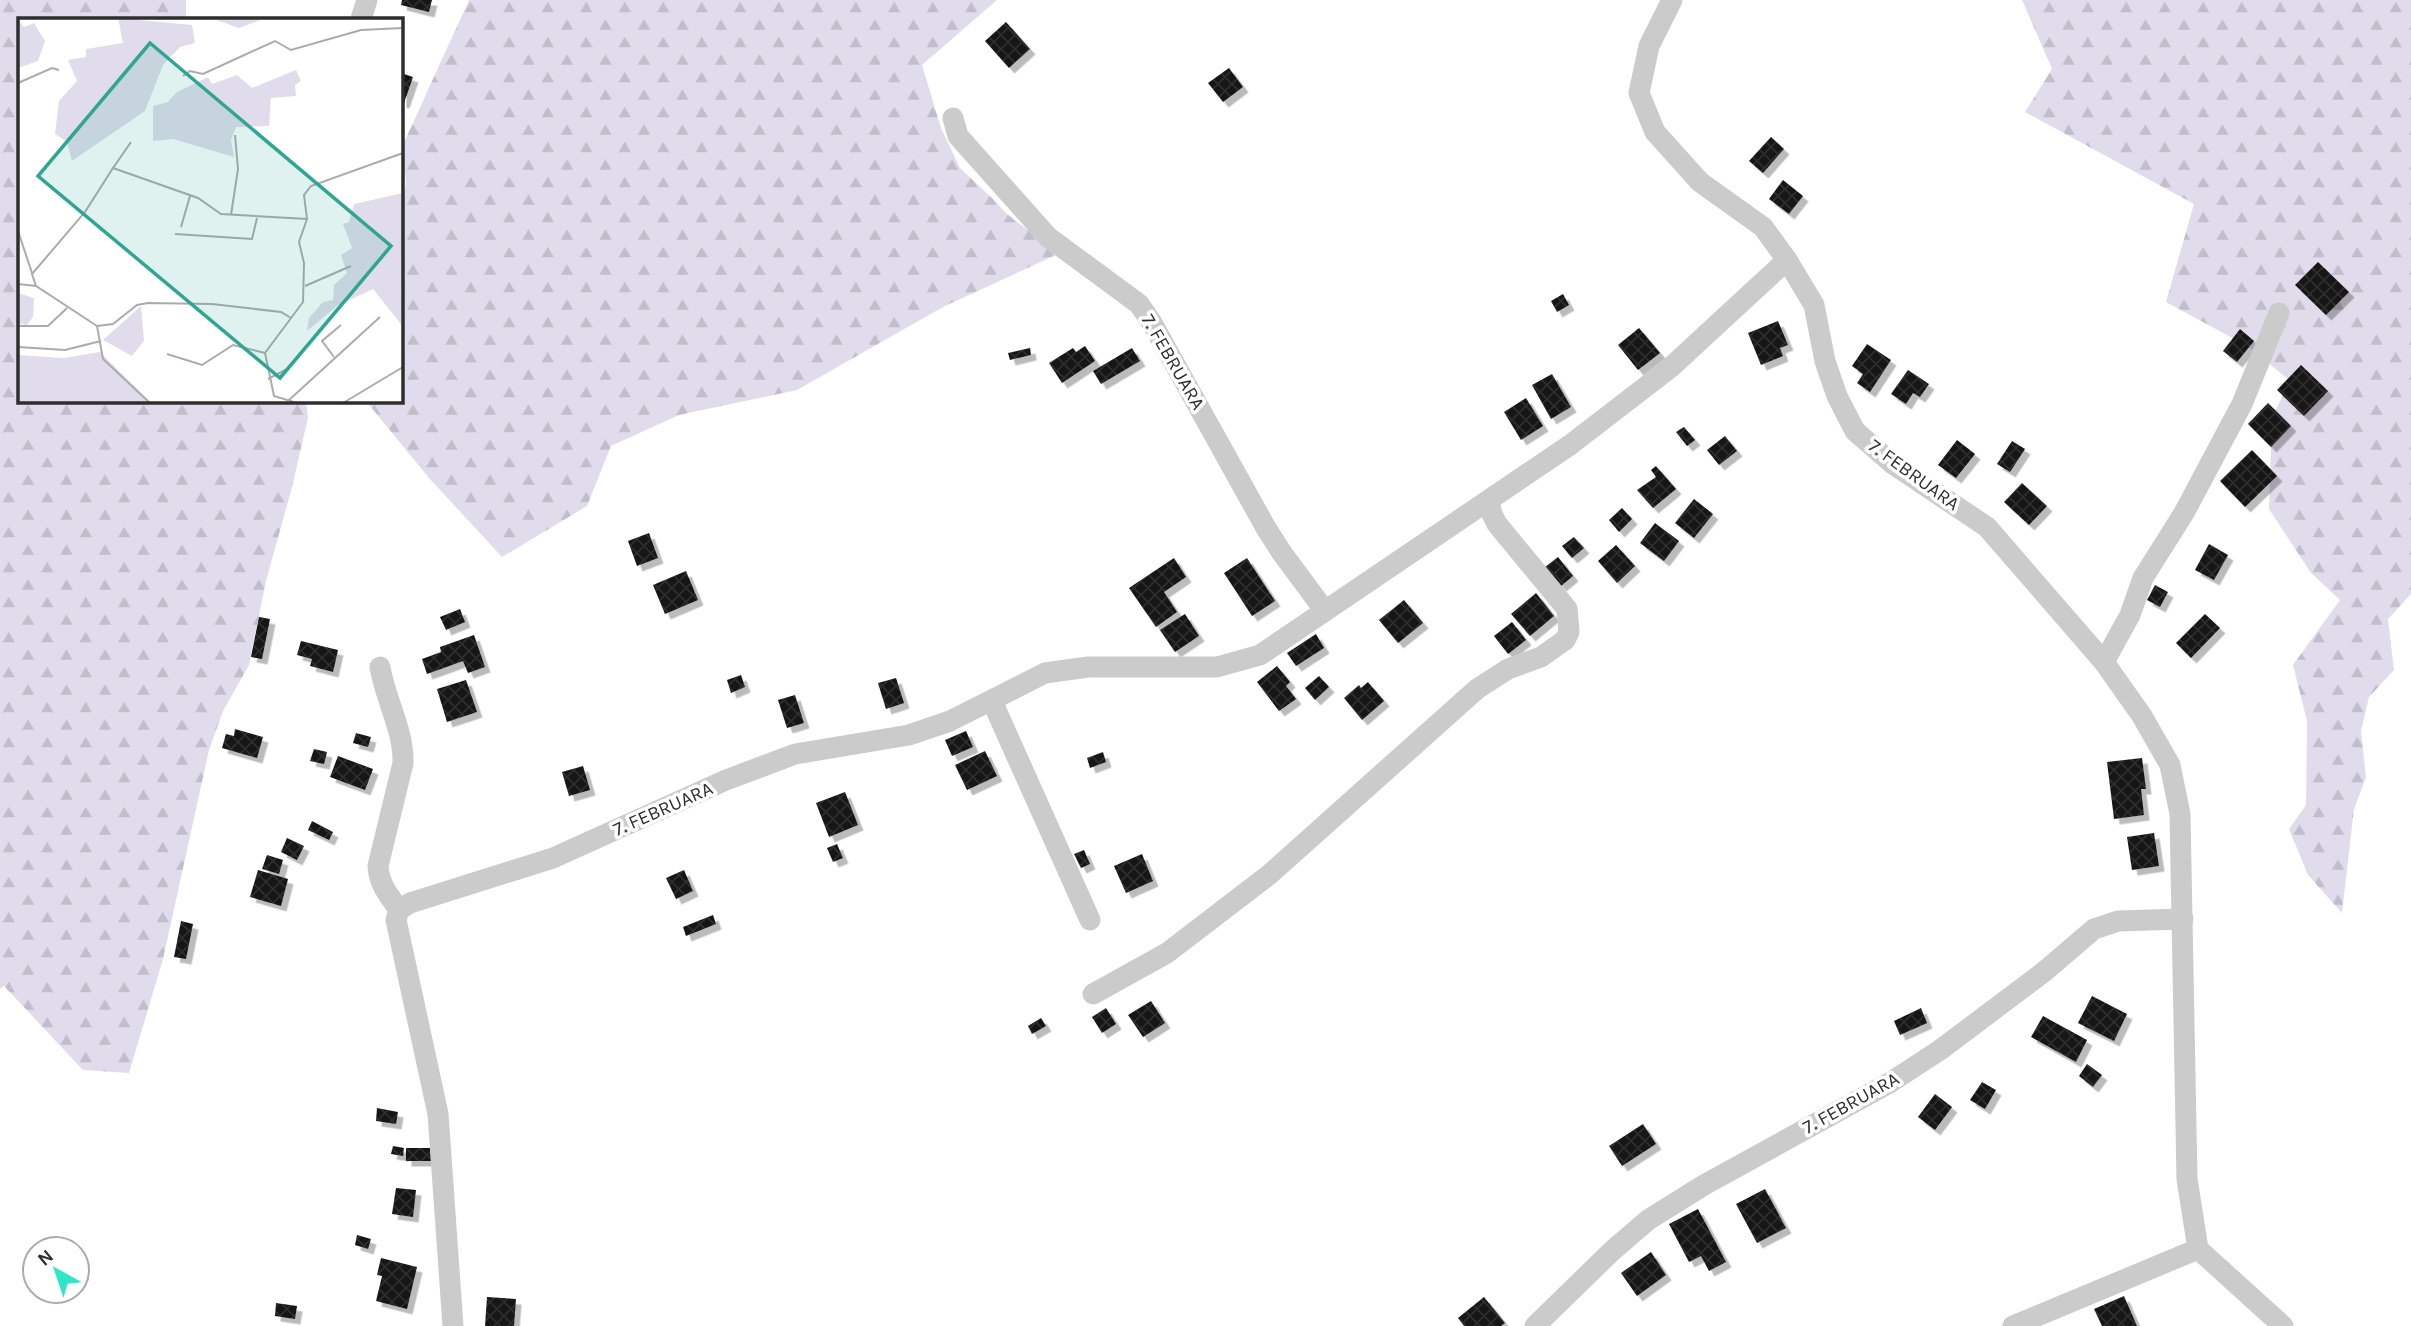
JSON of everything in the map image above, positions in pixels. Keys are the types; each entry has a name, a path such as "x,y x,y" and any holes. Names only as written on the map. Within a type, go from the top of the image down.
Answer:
{"street":[{"path":"362,18 367,0"},
{"path":"1672,0 1648,46 1639,93 1655,132 1700,182 1763,227 1787,260"},
{"name":"7. FEBRUARA","path":"953,118 958,136 1037,225 1139,304 1266,528 1325,611"},
{"name":"7. FEBRUARA","path":"399,910 410,903 553,858 726,780 795,754 909,735 950,721 1045,673 1068,669 1216,667 1260,656 1419,545 1570,446 1670,368 1787,260 1814,305 1825,361 1855,431 1893,464 1987,527 2104,662 2142,716 2170,765 2180,814 2187,1179 2198,1249"},
{"path":"2104,662 2130,615 2143,578 2184,513 2242,404 2279,313"},
{"path":"1093,994 1167,953 1270,874 1476,689 1508,669 1541,657 1565,640 1569,632 1567,609 1497,524 1489,501"},
{"path":"380,667 383,686 403,746 403,762 378,866 381,884 399,910 396,920 438,1114 453,1326"},
{"path":"992,701 1090,920"},
{"name":"7. FEBRUARA","path":"1535,1326 1603,1259 1648,1220 1704,1185 1891,1082 1940,1050 2045,971 2094,929 2119,921 2183,919"},
{"path":"2013,1326 2198,1249 2283,1326"}],"green space":[{"path":"0,0 186,0 186,18 18,18 18,402 306,402 308,418 266,581 249,665 223,711 209,750 163,959 129,1073 83,1070 4,986 0,989"},
{"path":"469,0 997,0 922,65 941,128 960,168 1007,214 1058,254 943,307 797,390 679,415 611,446 587,506 502,557 429,478 367,402 402,402 402,215 406,181 402,147"},
{"path":"2022,0 2411,0 2411,594 2388,619 2394,670 2369,697 2361,731 2366,777 2354,809 2342,913 2308,875 2289,829 2306,805 2307,721 2293,665 2340,600 2311,573 2269,509 2272,417 2290,381 2249,347 2166,302 2194,204 2025,112 2052,69"}],"building":[{"path":"402,0 432,0 429,12 401,5"},
{"path":"1006,22 1030,49 1009,68 985,41"},
{"path":"1229,68 1243,87 1223,102 1208,83"},
{"path":"402,73 413,77 404,103 402,102"},
{"path":"1771,137 1784,149 1763,173 1749,161"},
{"path":"1783,180 1803,196 1789,214 1769,199"},
{"path":"2318,262 2349,292 2326,315 2295,285"},
{"path":"1563,294 1569,305 1557,312 1551,301"},
{"path":"1778,321 1788,345 1780,348 1783,356 1761,365 1748,333"},
{"path":"1639,328 1660,353 1638,370 1618,345"},
{"path":"2240,329 2254,341 2237,362 2223,351"},
{"path":"1867,344 1891,360 1870,392 1857,383 1863,374 1852,366"},
{"path":"1085,346 1095,361 1062,383 1049,363 1073,348 1076,352"},
{"path":"1030,348 1031,355 1010,360 1008,353"},
{"path":"1132,348 1140,361 1101,384 1093,371"},
{"path":"2301,365 2328,391 2304,416 2277,390"},
{"path":"1908,370 1929,384 1920,397 1913,393 1906,404 1891,394"},
{"path":"1552,374 1571,407 1551,419 1532,385"},
{"path":"1526,398 1543,426 1521,440 1504,412"},
{"path":"2268,403 2291,426 2271,447 2248,424"},
{"path":"1684,427 1695,440 1687,446 1676,432"},
{"path":"1725,436 1737,451 1719,465 1707,450"},
{"path":"1957,440 1975,454 1956,478 1938,465"},
{"path":"2012,441 2025,449 2010,472 1997,464"},
{"path":"2252,450 2277,476 2245,507 2220,481"},
{"path":"1656,466 1676,489 1653,508 1637,490 1656,477 1651,470"},
{"path":"2022,483 2047,506 2029,525 2004,502"},
{"path":"1694,499 1713,514 1694,538 1675,523"},
{"path":"1622,508 1632,519 1619,532 1609,520"},
{"path":"1655,523 1679,541 1664,561 1640,543"},
{"path":"649,533 658,558 637,566 628,541"},
{"path":"1574,537 1584,548 1572,558 1562,546"},
{"path":"2209,544 2228,555 2214,580 2195,570"},
{"path":"1616,545 1635,566 1617,583 1598,561"},
{"path":"1558,557 1573,576 1561,586 1545,567"},
{"path":"1174,558 1186,577 1164,592 1177,612 1156,627 1129,588"},
{"path":"1247,558 1275,601 1252,616 1224,573"},
{"path":"686,571 698,600 665,614 653,585"},
{"path":"2155,585 2168,592 2160,607 2147,600"},
{"path":"1536,593 1554,616 1530,636 1511,614"},
{"path":"1404,600 1423,623 1398,643 1379,620"},
{"path":"460,609 465,622 446,630 440,617"},
{"path":"1185,614 1199,636 1175,652 1160,630"},
{"path":"2205,614 2220,628 2191,658 2176,643"},
{"path":"259,617 270,619 262,659 251,657"},
{"path":"1512,622 1526,640 1508,654 1494,636"},
{"path":"1316,634 1324,648 1296,666 1287,653"},
{"path":"474,635 485,667 468,673 463,661 427,674 422,659 441,652 440,647"},
{"path":"301,641 338,650 333,672 310,666 312,659 297,655"},
{"path":"1277,666 1290,682 1286,686 1296,699 1279,711 1257,682"},
{"path":"741,675 745,687 731,693 727,680"},
{"path":"1319,676 1329,687 1315,700 1305,688"},
{"path":"896,678 904,703 886,709 878,683"},
{"path":"466,680 477,712 447,722 437,689"},
{"path":"1368,682 1384,701 1362,720 1344,698 1359,685 1361,688"},
{"path":"795,695 804,723 787,728 778,700"},
{"path":"235,729 263,737 257,758 222,748 226,734 234,736"},
{"path":"966,731 973,747 952,756 945,740"},
{"path":"356,733 371,737 368,747 353,743"},
{"path":"314,749 327,752 324,764 310,761"},
{"path":"985,751 997,776 967,790 955,765"},
{"path":"1103,752 1106,762 1090,768 1087,758"},
{"path":"338,756 373,769 365,790 330,777"},
{"path":"2142,758 2146,789 2141,789 2144,815 2114,819 2107,762"},
{"path":"583,766 590,790 569,796 562,772"},
{"path":"845,792 858,825 829,837 816,803"},
{"path":"312,821 333,832 329,840 308,830"},
{"path":"2154,833 2159,866 2132,870 2127,837"},
{"path":"287,838 304,846 297,860 281,852"},
{"path":"837,844 843,858 833,862 827,848"},
{"path":"1084,850 1090,864 1081,868 1074,854"},
{"path":"1142,854 1153,881 1126,893 1114,866"},
{"path":"267,855 283,860 279,874 262,869"},
{"path":"258,870 288,879 281,906 250,897"},
{"path":"684,870 693,891 676,899 666,878"},
{"path":"713,915 716,924 686,936 683,927"},
{"path":"181,921 193,924 186,959 174,957"},
{"path":"2092,996 2127,1014 2114,1041 2078,1023"},
{"path":"1151,1001 1165,1023 1143,1037 1128,1015"},
{"path":"1106,1008 1116,1024 1102,1033 1092,1017"},
{"path":"1921,1008 1927,1023 1900,1035 1894,1021"},
{"path":"2043,1016 2087,1040 2076,1062 2031,1037"},
{"path":"1041,1018 1046,1026 1032,1034 1028,1026"},
{"path":"2087,1064 2102,1075 2093,1087 2079,1076"},
{"path":"1982,1082 1996,1090 1985,1109 1970,1100"},
{"path":"1935,1094 1952,1107 1935,1130 1918,1117"},
{"path":"377,1108 398,1112 396,1124 376,1121"},
{"path":"1643,1124 1656,1144 1622,1166 1609,1146"},
{"path":"393,1146 404,1148 403,1156 391,1154"},
{"path":"406,1148 430,1148 431,1161 406,1161"},
{"path":"396,1188 416,1190 413,1217 392,1214"},
{"path":"1765,1189 1786,1228 1757,1243 1736,1204"},
{"path":"1698,1209 1726,1262 1709,1271 1701,1256 1689,1262 1669,1224"},
{"path":"357,1235 371,1239 368,1249 355,1245"},
{"path":"1651,1252 1666,1275 1637,1296 1621,1273"},
{"path":"381,1258 417,1267 407,1309 376,1301 382,1276 377,1275"},
{"path":"2124,1296 2137,1326 2102,1326 2094,1309"},
{"path":"487,1297 516,1299 514,1326 485,1326"},
{"path":"1484,1297 1505,1323 1501,1326 1464,1326 1458,1318"},
{"path":"276,1303 297,1306 295,1319 275,1316"}]}
